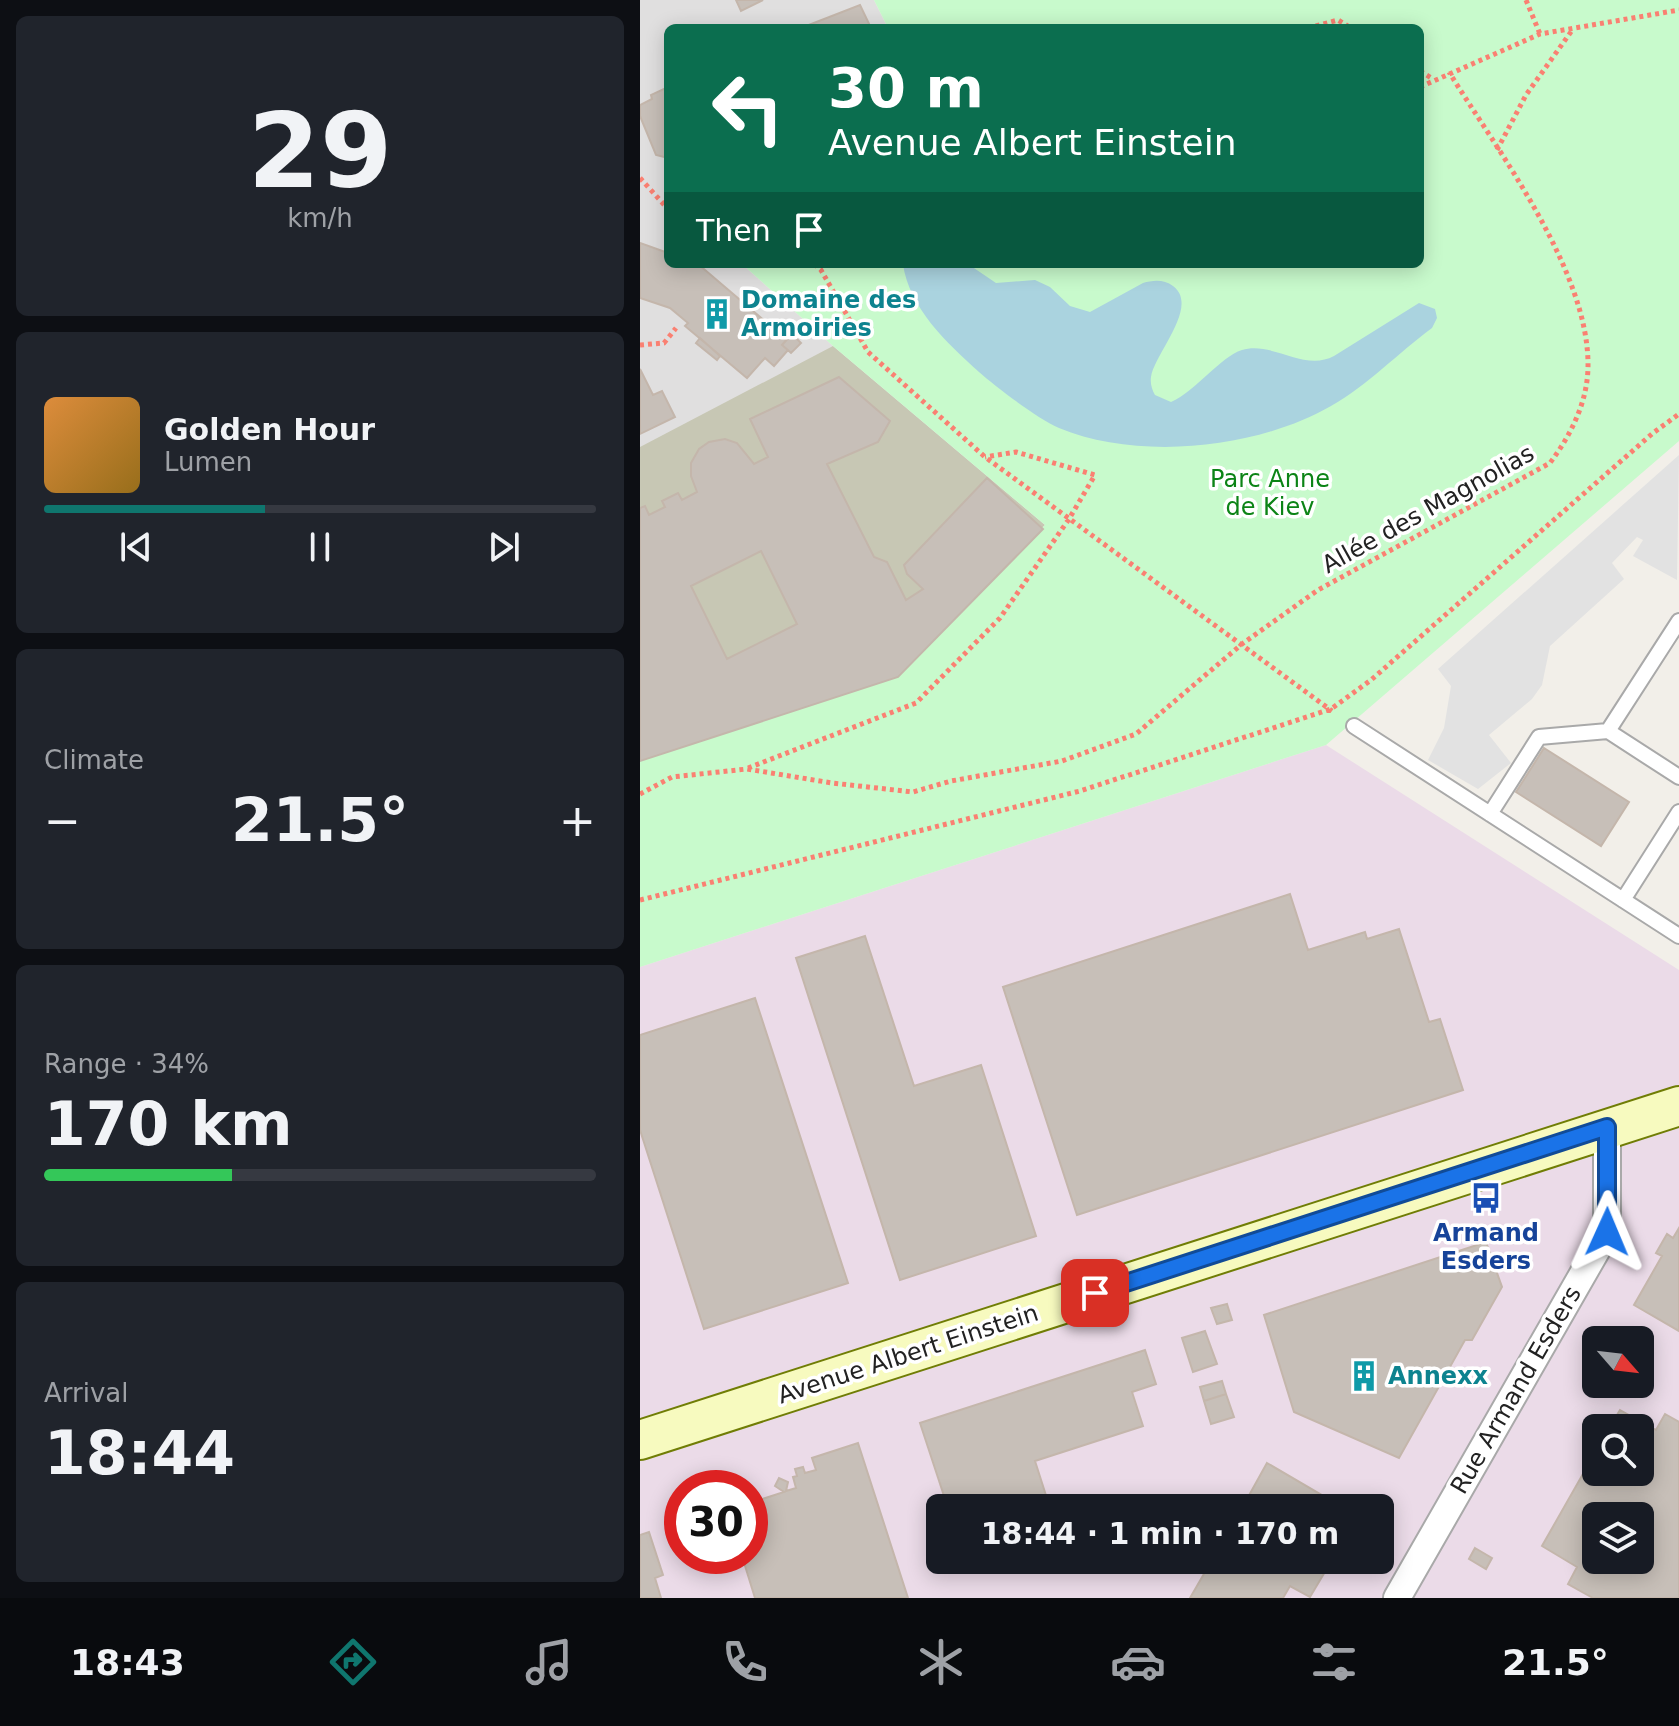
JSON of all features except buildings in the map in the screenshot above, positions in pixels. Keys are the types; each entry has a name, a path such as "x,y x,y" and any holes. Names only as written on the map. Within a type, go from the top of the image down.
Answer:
{"street":[{"name":"Avenue Albert Einstein","path":"640,1440 1679,1106"},
{"name":"Rue Armand Esders","path":"1397,1598 1607,1232 1607,1127"}],"lane":[{"path":"1608,731 1679,621"},
{"path":"1354,726 1679,936"},
{"path":"1490,814 1539,737 1608,731 1679,777"},
{"path":"1623,900 1679,812"}],"path":[{"path":"1526,0 1540,34"},
{"path":"1424,85 1540,34 1679,10"},
{"path":"1323,24 1338,20 1344,24"},
{"path":"1497,150 1526,95 1574,28"},
{"name":"Allée des Magnolias","path":"747,769 913,792 951,781 1062,761 1136,734 1242,644 1318,590 1550,463 1569,439 1581,406 1588,370 1584,324 1561,258 1449,72"},
{"path":"1424,74 1434,80"},
{"path":"640,178 664,205"},
{"path":"819,268 868,352 985,457 1354,726"},
{"path":"640,345 664,343 676,328"},
{"path":"640,900 1080,791 1331,709 1371,680 1653,433 1679,414"},
{"path":"640,794 672,777 747,769 916,703 1000,618 1069,519 1095,475 1016,452 985,457"}],"shaded area":[{"path":"640,0 874,0 886,24 664,24 664,268 746,268 833,346 1045,525 640,755"},
{"path":"833,346 1045,525 896,675 640,755 640,447"},
{"path":"1679,455 1677,580 1633,556 1643,540 1637,537 1612,563 1624,579 1550,646 1542,685 1532,699 1489,735 1511,763 1478,789 1428,760 1444,728 1451,686 1438,669"},
{"path":"1326,745 1679,970 1679,1598 640,1598 640,967"}],"green space":[{"name":"Parc Anne de Kiev","path":"874,0 1679,0 1679,441 1326,745 640,967 640,755 896,675 1045,525 833,346 746,268 1424,268 1424,24 886,24"}],"water":[{"path":"904,268 974,268 996,283 1035,280 1050,287 1070,306 1090,312 1143,283 1158,281 1170,284 1180,295 1182,305 1174,330 1154,367 1151,382 1155,395 1171,402 1242,350 1265,349 1300,359 1323,360 1419,303 1435,309 1437,318 1432,328 1358,388 1301,421 1233,441 1197,446 1125,445 1091,438 1050,424 986,378 931,324 907,280"}],"place":[{"name":"Domaine des Armoiries","path":"717,314"},
{"name":"Armand Esders","path":"1486,1198"},
{"name":"Annexx","path":"1364,1376"}],"route":[{"path":"1095,1293 1607,1127 1607,1232"}]}
